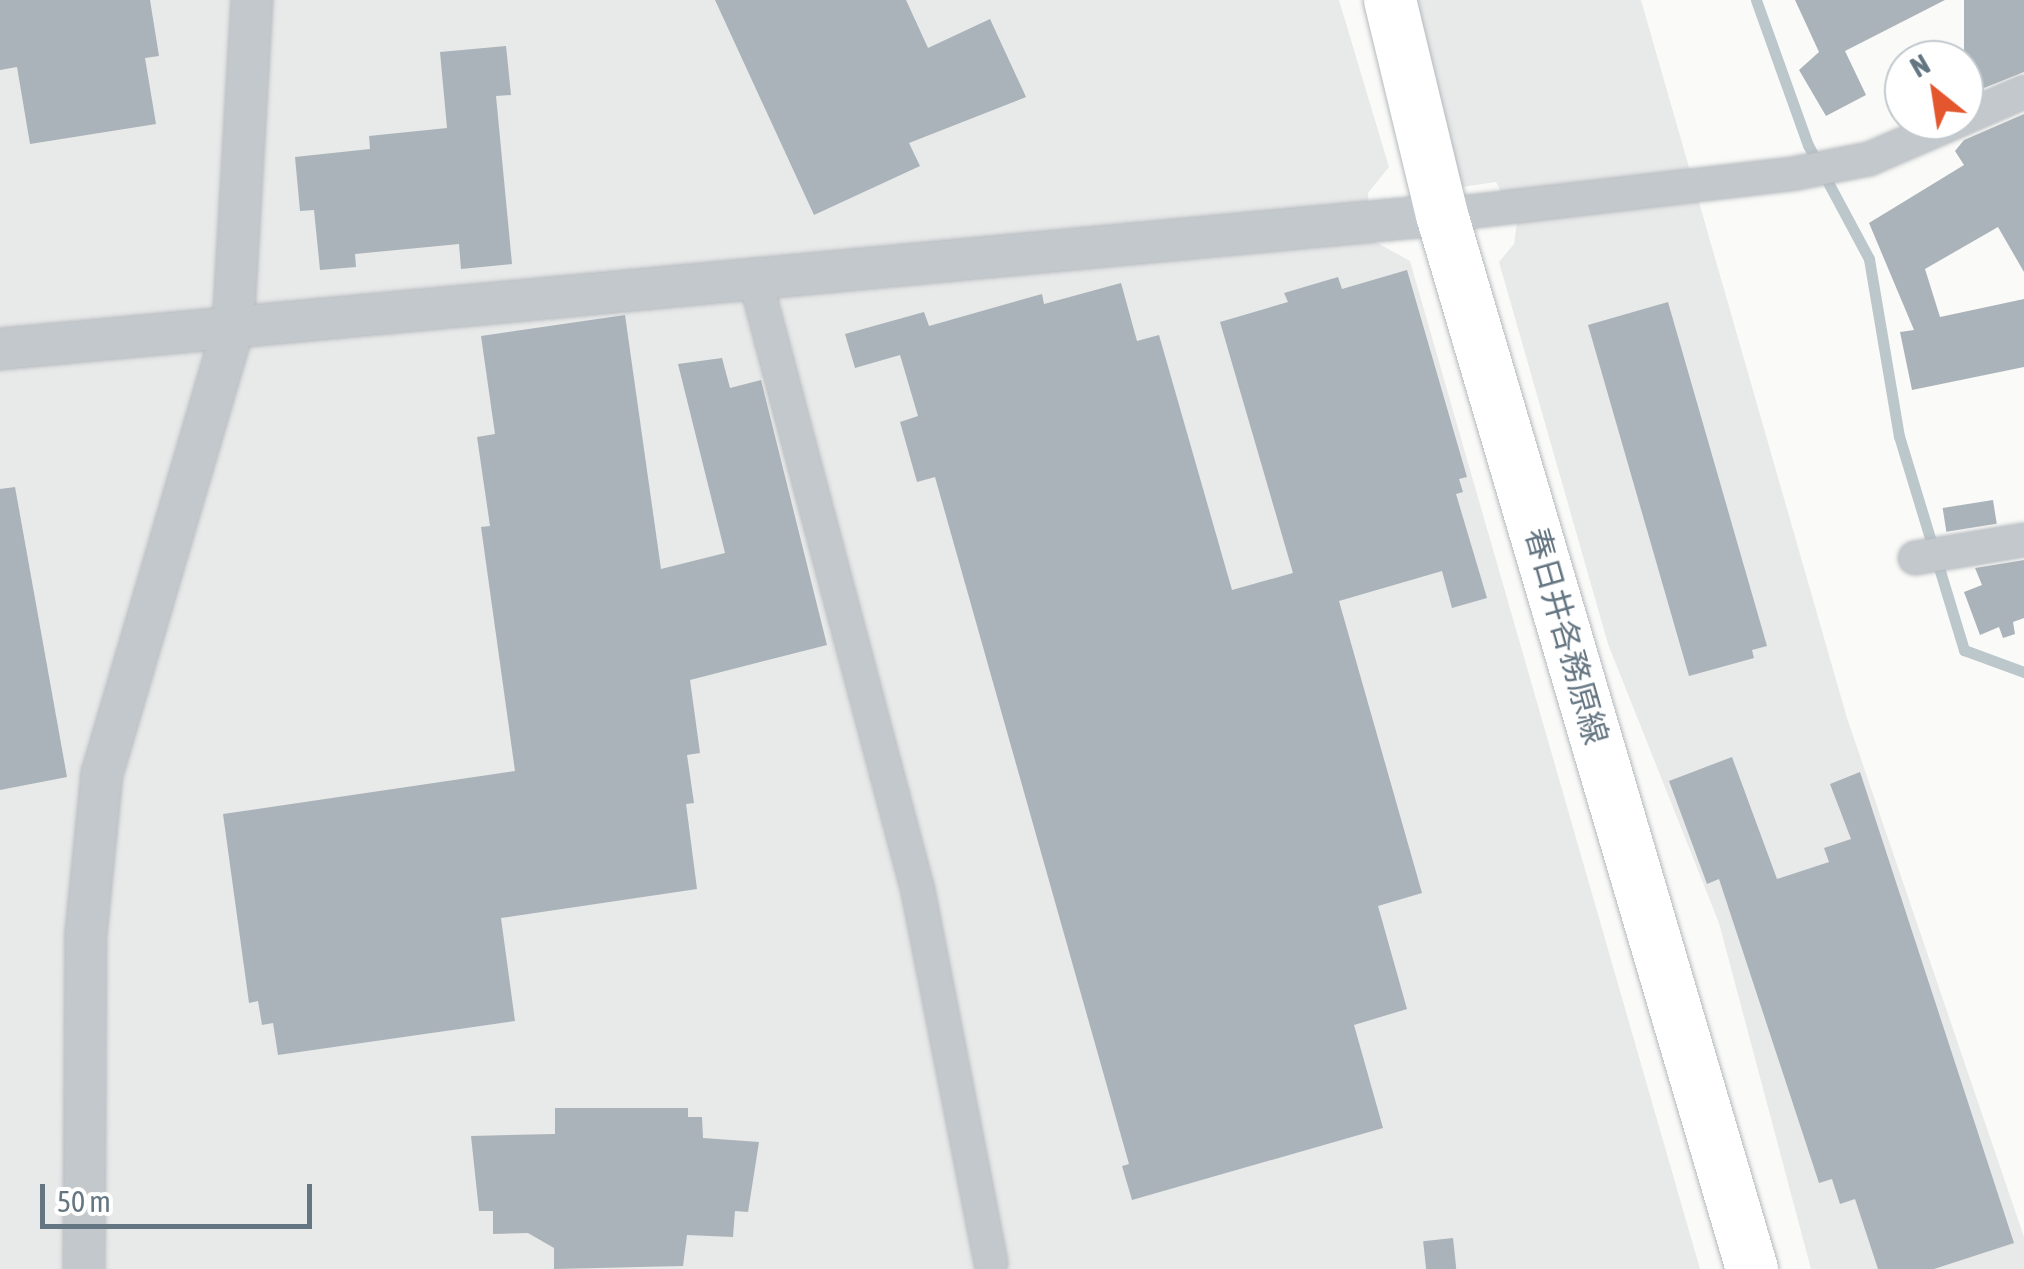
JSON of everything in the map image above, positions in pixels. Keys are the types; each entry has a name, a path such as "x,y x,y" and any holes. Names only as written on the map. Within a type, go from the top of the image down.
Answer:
{"main road":[{"name":"春日井各務原線","path":"1390,0 1442,215 1752,1269"}],"street":[{"path":"84,1269 86,933 102,774 233,329 252,0"},
{"path":"1984,109 2024,92"},
{"path":"0,349 754,275 1442,215 1797,173 1869,159 1913,140"},
{"path":"754,275 918,891 991,1263"},
{"path":"1915,558 2024,540"}],"shaded area":[{"path":"0,0 1339,0 1389,167 1368,193 1372,240 1410,261 1700,1269 0,1269"},
{"path":"1412,0 1641,0 1847,718 2024,1237 2024,1269 1811,1269 1719,923 1608,644 1499,262 1514,244 1517,223 1496,182 1455,188"}],"building":[{"path":"0,0 150,0 159,56 145,58 156,124 30,144 17,67 0,70"},
{"path":"715,0 906,0 928,48 990,19 1026,97 909,143 920,166 814,215"},
{"path":"1795,0 1945,0 1845,51 1866,95 1826,116 1799,70 1819,52"},
{"path":"1964,0 2024,0 2024,72 1984,88 1984,40 1964,40"},
{"path":"506,46 511,95 496,96 512,264 461,269 459,244 355,254 356,267 320,270 314,210 300,211 295,157 370,149 369,136 447,128 440,52"},
{"path":"2024,114 2024,272 1998,227 1925,269 1940,317 2024,299 2024,367 1912,390 1900,332 1914,330 1869,223 1964,165 1955,151 1964,140 1984,140 1984,131"},
{"path":"1407,270 1467,477 1459,479 1463,492 1456,494 1487,598 1452,608 1442,571 1339,601 1422,893 1378,906 1407,1009 1354,1025 1383,1128 1132,1200 1122,1166 1129,1164 935,477 917,482 900,422 918,416 900,355 855,368 845,334 924,312 929,326 1042,294 1044,304 1121,283 1137,341 1159,335 1232,590 1293,573 1220,322 1288,302 1284,293 1338,277 1342,289"},
{"path":"1668,302 1767,646 1752,650 1754,658 1689,676 1588,325"},
{"path":"625,315 661,569 725,553 678,364 722,358 730,388 761,380 827,645 690,680 700,753 687,755 694,803 686,804 697,889 501,918 515,1021 278,1055 273,1023 262,1025 258,1001 249,1003 223,814 515,771 481,527 490,526 477,437 495,434 481,336"},
{"path":"15,487 67,777 0,790 0,489"},
{"path":"1993,500 1997,524 1946,532 1943,508"},
{"path":"2024,560 2024,618 2013,622 2015,634 2003,638 1999,627 1980,635 1964,592 1982,585 1975,568"},
{"path":"1732,757 1777,879 1829,862 1824,848 1851,839 1830,784 1860,772 2014,1243 1934,1269 1878,1269 1855,1199 1840,1204 1832,1179 1819,1183 1719,879 1707,884 1669,781"},
{"path":"555,1108 688,1108 688,1117 702,1117 703,1138 759,1142 748,1212 735,1211 733,1237 687,1235 683,1266 554,1269 554,1248 528,1233 493,1234 493,1211 479,1211 471,1136 555,1134"},
{"path":"1453,1238 1456,1269 1426,1269 1423,1241"}],"waterway":[{"path":"1756,0 1808,145 1869,259 1899,436 1964,650 2024,672"}]}
